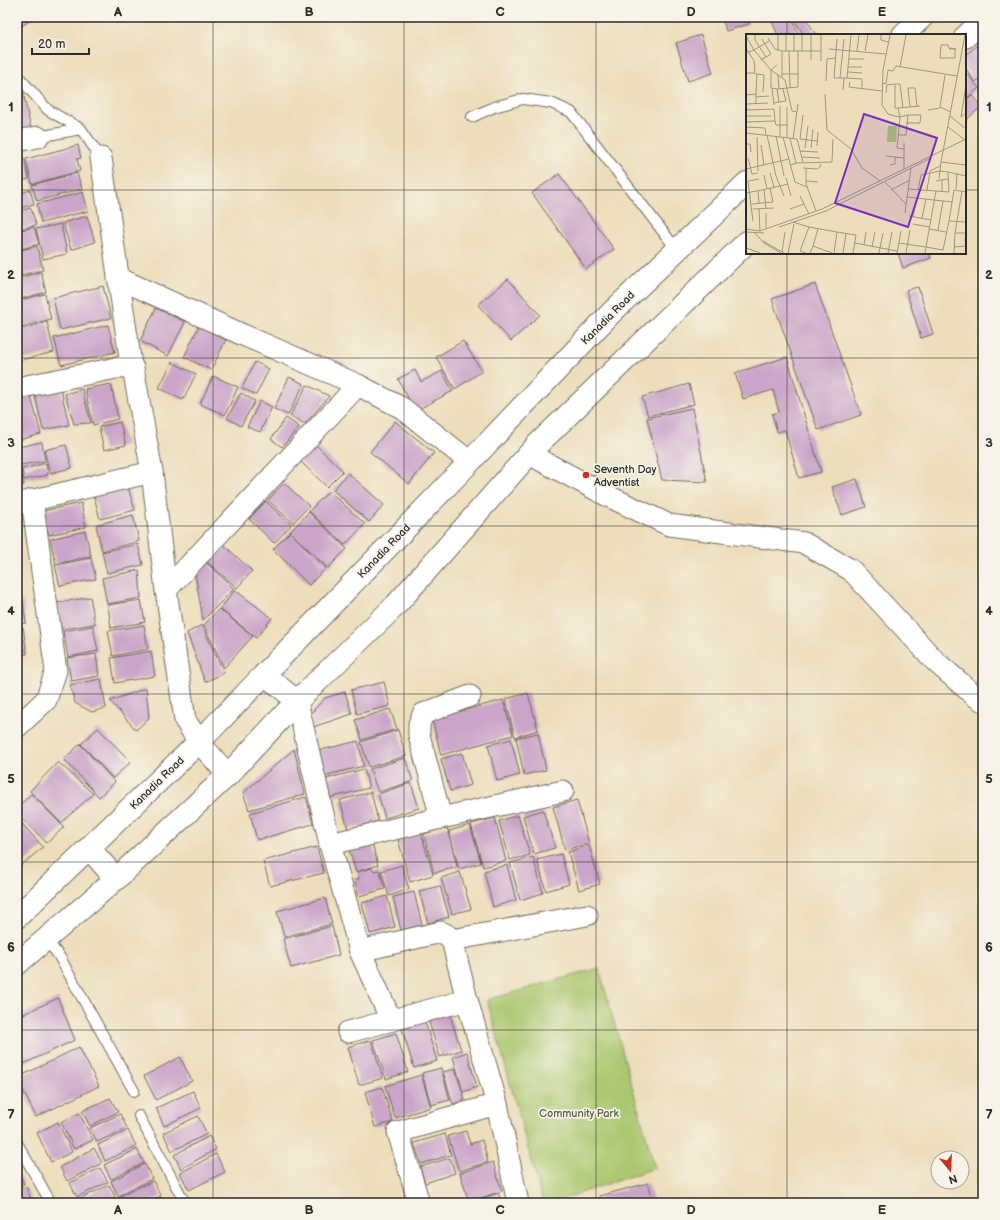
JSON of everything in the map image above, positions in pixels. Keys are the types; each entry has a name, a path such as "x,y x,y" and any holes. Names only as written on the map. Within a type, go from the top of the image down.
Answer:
{"main road":[{"path":"904,34 922,17"},
{"path":"966,36 983,20"},
{"name":"Kanadia Road","path":"17,917 199,742 470,462 611,313 746,184"},
{"path":"17,964 116,879 228,776 297,700 396,605 529,454 746,243"},
{"path":"89,848 116,879"}],"street":[{"path":"17,140 38,137"},
{"path":"101,158 131,365 133,368 152,472 166,590 185,720 199,742 228,776"},
{"path":"118,278 358,385 402,408 470,462"},
{"path":"17,388 131,365"},
{"path":"166,590 358,385"},
{"path":"529,454 608,496 670,525 804,543 851,570 936,662 975,696 983,701"},
{"path":"17,728 46,700 56,671 24,502 152,472"},
{"path":"264,675 297,700 330,844 360,951 391,1020"},
{"path":"441,818 419,735 419,724 423,714 470,696"},
{"path":"330,844 563,791"},
{"path":"452,940 587,915"},
{"path":"360,951 441,932 452,940 467,1000 497,1104 518,1203"},
{"path":"348,1032 467,1000"},
{"path":"419,1203 398,1132 497,1104"}],"lane":[{"path":"17,74 48,110 81,129 101,158"},
{"path":"472,117 494,107 523,100 551,103 571,112 677,250"},
{"path":"38,137 81,129"},
{"path":"46,938 59,956 134,1091"},
{"path":"139,1116 185,1203"},
{"path":"17,1143 51,1203"}],"green space":[{"name":"Community Park","path":"599,968 655,1168 550,1203 543,1203 487,1000"}],"building":[{"path":"17,17 35,17 17,29"},
{"path":"722,17 747,17 749,24 726,31"},
{"path":"770,17 791,17 799,34 778,34"},
{"path":"805,17 815,34 803,34 793,18"},
{"path":"701,35 713,73 688,81 676,43"},
{"path":"983,41 983,77 975,82 966,68 966,54"},
{"path":"966,73 979,88 966,99"},
{"path":"23,92 32,134 17,137 17,93"},
{"path":"972,95 982,106 966,120 966,100"},
{"path":"78,145 81,158 77,159 80,171 32,184 26,159"},
{"path":"24,158 29,179 17,182 17,160"},
{"path":"77,173 82,189 37,201 32,185"},
{"path":"559,174 614,249 586,269 532,193"},
{"path":"30,190 34,204 17,209 17,194"},
{"path":"83,192 88,211 41,223 37,204"},
{"path":"31,208 36,225 17,230 17,211"},
{"path":"87,216 95,242 71,250 63,223"},
{"path":"61,224 67,254 43,259 36,229"},
{"path":"34,227 39,244 22,249 22,247 17,248 17,231"},
{"path":"37,246 43,270 17,276 17,251"},
{"path":"898,254 929,254 931,258 903,268"},
{"path":"41,272 46,292 17,300 17,278"},
{"path":"508,279 540,315 511,341 478,305"},
{"path":"815,284 861,415 818,430 772,299"},
{"path":"103,286 111,318 60,330 53,298"},
{"path":"918,287 933,334 921,338 906,290"},
{"path":"45,294 51,319 17,328 17,301"},
{"path":"156,308 185,322 168,356 140,341"},
{"path":"47,322 54,352 17,361 17,330"},
{"path":"108,325 115,352 61,365 54,338"},
{"path":"199,326 226,340 211,370 184,357"},
{"path":"463,341 482,371 455,389 436,357"},
{"path":"787,357 821,472 799,478 785,430 777,432 772,414 779,412 773,390 743,399 735,373"},
{"path":"172,362 196,374 183,400 159,388"},
{"path":"255,362 269,369 256,395 242,388"},
{"path":"415,370 421,382 442,371 453,391 415,411 398,379"},
{"path":"213,376 238,387 225,415 200,404"},
{"path":"289,377 304,384 288,415 274,409"},
{"path":"111,384 118,419 93,425 85,389"},
{"path":"689,384 694,404 648,416 642,397"},
{"path":"307,385 329,396 305,424 290,416"},
{"path":"82,389 91,423 74,424 65,394"},
{"path":"61,390 69,425 43,430 35,395"},
{"path":"30,393 41,434 19,440 17,434 17,397"},
{"path":"241,393 255,401 241,426 227,418"},
{"path":"260,401 272,407 260,432 247,427"},
{"path":"692,408 707,482 662,480 647,418"},
{"path":"286,418 299,427 282,447 271,439"},
{"path":"395,421 434,453 409,484 370,452"},
{"path":"120,422 126,445 104,450 99,427"},
{"path":"42,442 45,461 21,465 18,447"},
{"path":"315,444 343,471 327,487 299,460"},
{"path":"66,445 72,468 50,473 44,450"},
{"path":"17,455 24,485 17,487"},
{"path":"46,463 48,475 24,480 22,469"},
{"path":"348,473 384,505 369,522 333,490"},
{"path":"857,479 866,507 842,515 832,487"},
{"path":"284,483 309,506 293,523 268,500"},
{"path":"128,487 135,510 100,519 94,496"},
{"path":"329,491 365,524 345,545 309,511"},
{"path":"266,501 291,525 274,543 249,519"},
{"path":"81,503 86,527 49,535 43,511"},
{"path":"309,512 347,549 328,568 290,532"},
{"path":"133,515 139,541 102,551 96,525"},
{"path":"85,531 91,556 56,564 50,539"},
{"path":"290,532 326,568 309,585 273,549"},
{"path":"138,544 143,565 107,573 102,552"},
{"path":"223,544 252,571 237,588 207,562"},
{"path":"91,558 96,579 60,586 55,565"},
{"path":"207,563 234,589 203,620 195,573"},
{"path":"139,570 141,598 107,604 102,578"},
{"path":"235,590 272,618 256,638 220,609"},
{"path":"90,597 95,624 61,629 57,603"},
{"path":"141,600 145,622 111,628 108,605"},
{"path":"23,601 26,623 17,624 17,602"},
{"path":"219,609 253,636 224,668 204,625"},
{"path":"144,625 148,649 113,656 108,631"},
{"path":"202,625 224,673 205,682 187,633"},
{"path":"93,626 98,651 68,657 63,631"},
{"path":"23,627 27,654 17,656 17,628"},
{"path":"151,651 155,676 115,683 111,658"},
{"path":"96,654 99,676 71,681 67,658"},
{"path":"101,679 106,708 92,712 75,703 70,685"},
{"path":"384,682 390,706 357,714 351,690"},
{"path":"146,688 149,718 136,730 110,701"},
{"path":"345,692 352,714 313,727 310,714 325,698"},
{"path":"528,693 538,730 515,737 505,699"},
{"path":"503,700 513,735 441,755 432,719"},
{"path":"390,709 397,729 362,740 355,720"},
{"path":"98,728 131,762 113,778 81,744"},
{"path":"398,730 406,756 369,767 361,742"},
{"path":"538,733 546,770 524,775 516,738"},
{"path":"511,739 520,775 497,781 488,745"},
{"path":"358,741 364,766 323,776 317,751"},
{"path":"80,744 115,782 99,797 64,759"},
{"path":"294,749 305,794 249,810 243,793"},
{"path":"462,753 471,785 450,791 441,759"},
{"path":"405,758 413,781 378,792 370,769"},
{"path":"58,762 93,794 61,823 30,791"},
{"path":"364,769 369,788 329,798 325,779"},
{"path":"411,783 419,808 385,818 378,794"},
{"path":"371,792 378,821 348,829 340,800"},
{"path":"31,794 64,827 47,843 17,814 17,808"},
{"path":"306,797 313,824 257,840 250,813"},
{"path":"577,800 589,843 565,850 553,807"},
{"path":"543,810 555,848 534,854 523,816"},
{"path":"518,815 530,855 510,860 499,821"},
{"path":"17,818 43,847 18,868 17,867"},
{"path":"495,818 506,861 483,867 471,824"},
{"path":"470,825 481,863 459,869 449,831"},
{"path":"447,827 457,867 434,873 424,834"},
{"path":"421,832 433,875 410,882 398,839"},
{"path":"372,843 378,865 356,872 349,850"},
{"path":"589,845 600,884 579,890 568,852"},
{"path":"317,847 324,873 270,886 263,861"},
{"path":"561,854 569,884 546,891 537,860"},
{"path":"533,857 543,893 520,900 510,863"},
{"path":"402,865 409,889 389,896 381,871"},
{"path":"507,865 516,900 493,907 484,871"},
{"path":"372,868 373,871 379,870 385,889 359,896 354,880 359,879 357,872"},
{"path":"460,872 471,909 452,914 441,878"},
{"path":"440,886 449,917 428,923 419,891"},
{"path":"414,892 422,925 401,930 393,897"},
{"path":"387,896 395,927 370,934 362,903"},
{"path":"325,898 332,924 284,937 277,911"},
{"path":"332,926 339,955 291,968 283,939"},
{"path":"58,998 75,1040 17,1067 17,1017"},
{"path":"449,1012 461,1050 440,1057 428,1019"},
{"path":"425,1022 437,1061 414,1068 402,1029"},
{"path":"396,1033 408,1072 386,1079 373,1040"},
{"path":"371,1040 383,1078 359,1085 348,1047"},
{"path":"79,1047 99,1086 36,1117 17,1078"},
{"path":"467,1052 477,1087 463,1092 453,1057"},
{"path":"180,1057 192,1081 156,1100 144,1076"},
{"path":"441,1068 450,1100 431,1105 422,1073"},
{"path":"455,1069 465,1100 453,1104 443,1072"},
{"path":"421,1075 431,1107 395,1118 385,1086"},
{"path":"382,1087 393,1122 375,1127 365,1092"},
{"path":"193,1091 201,1108 164,1126 156,1108"},
{"path":"110,1098 118,1112 90,1126 82,1111"},
{"path":"79,1113 93,1140 74,1149 61,1122"},
{"path":"120,1114 127,1128 97,1142 90,1128"},
{"path":"198,1116 207,1134 172,1151 163,1133"},
{"path":"58,1122 72,1152 51,1162 37,1133"},
{"path":"128,1130 136,1146 105,1161 98,1145"},
{"path":"466,1131 470,1144 482,1140 488,1162 459,1171 448,1136"},
{"path":"445,1134 451,1155 421,1164 414,1143"},
{"path":"209,1136 216,1149 181,1169 174,1155"},
{"path":"94,1148 102,1163 67,1181 60,1167"},
{"path":"137,1149 144,1163 111,1179 104,1165"},
{"path":"216,1154 225,1172 189,1190 180,1173"},
{"path":"450,1158 455,1173 425,1183 420,1167"},
{"path":"493,1162 502,1191 469,1202 460,1173"},
{"path":"145,1164 152,1179 118,1196 111,1181"},
{"path":"100,1168 108,1182 77,1197 70,1183"},
{"path":"17,1170 24,1184 17,1188"},
{"path":"153,1181 161,1196 147,1203 121,1203 118,1197"},
{"path":"648,1183 654,1203 601,1203 599,1196"},
{"path":"109,1185 115,1197 104,1203 81,1203 79,1199"},
{"path":"26,1187 32,1201 27,1203 17,1203 17,1192"},
{"path":"498,1193 502,1203 470,1203"},
{"path":"162,1198 165,1203 151,1203"}],"place":[{"name":"Seventh Day Adventist","path":"586,475"}]}
